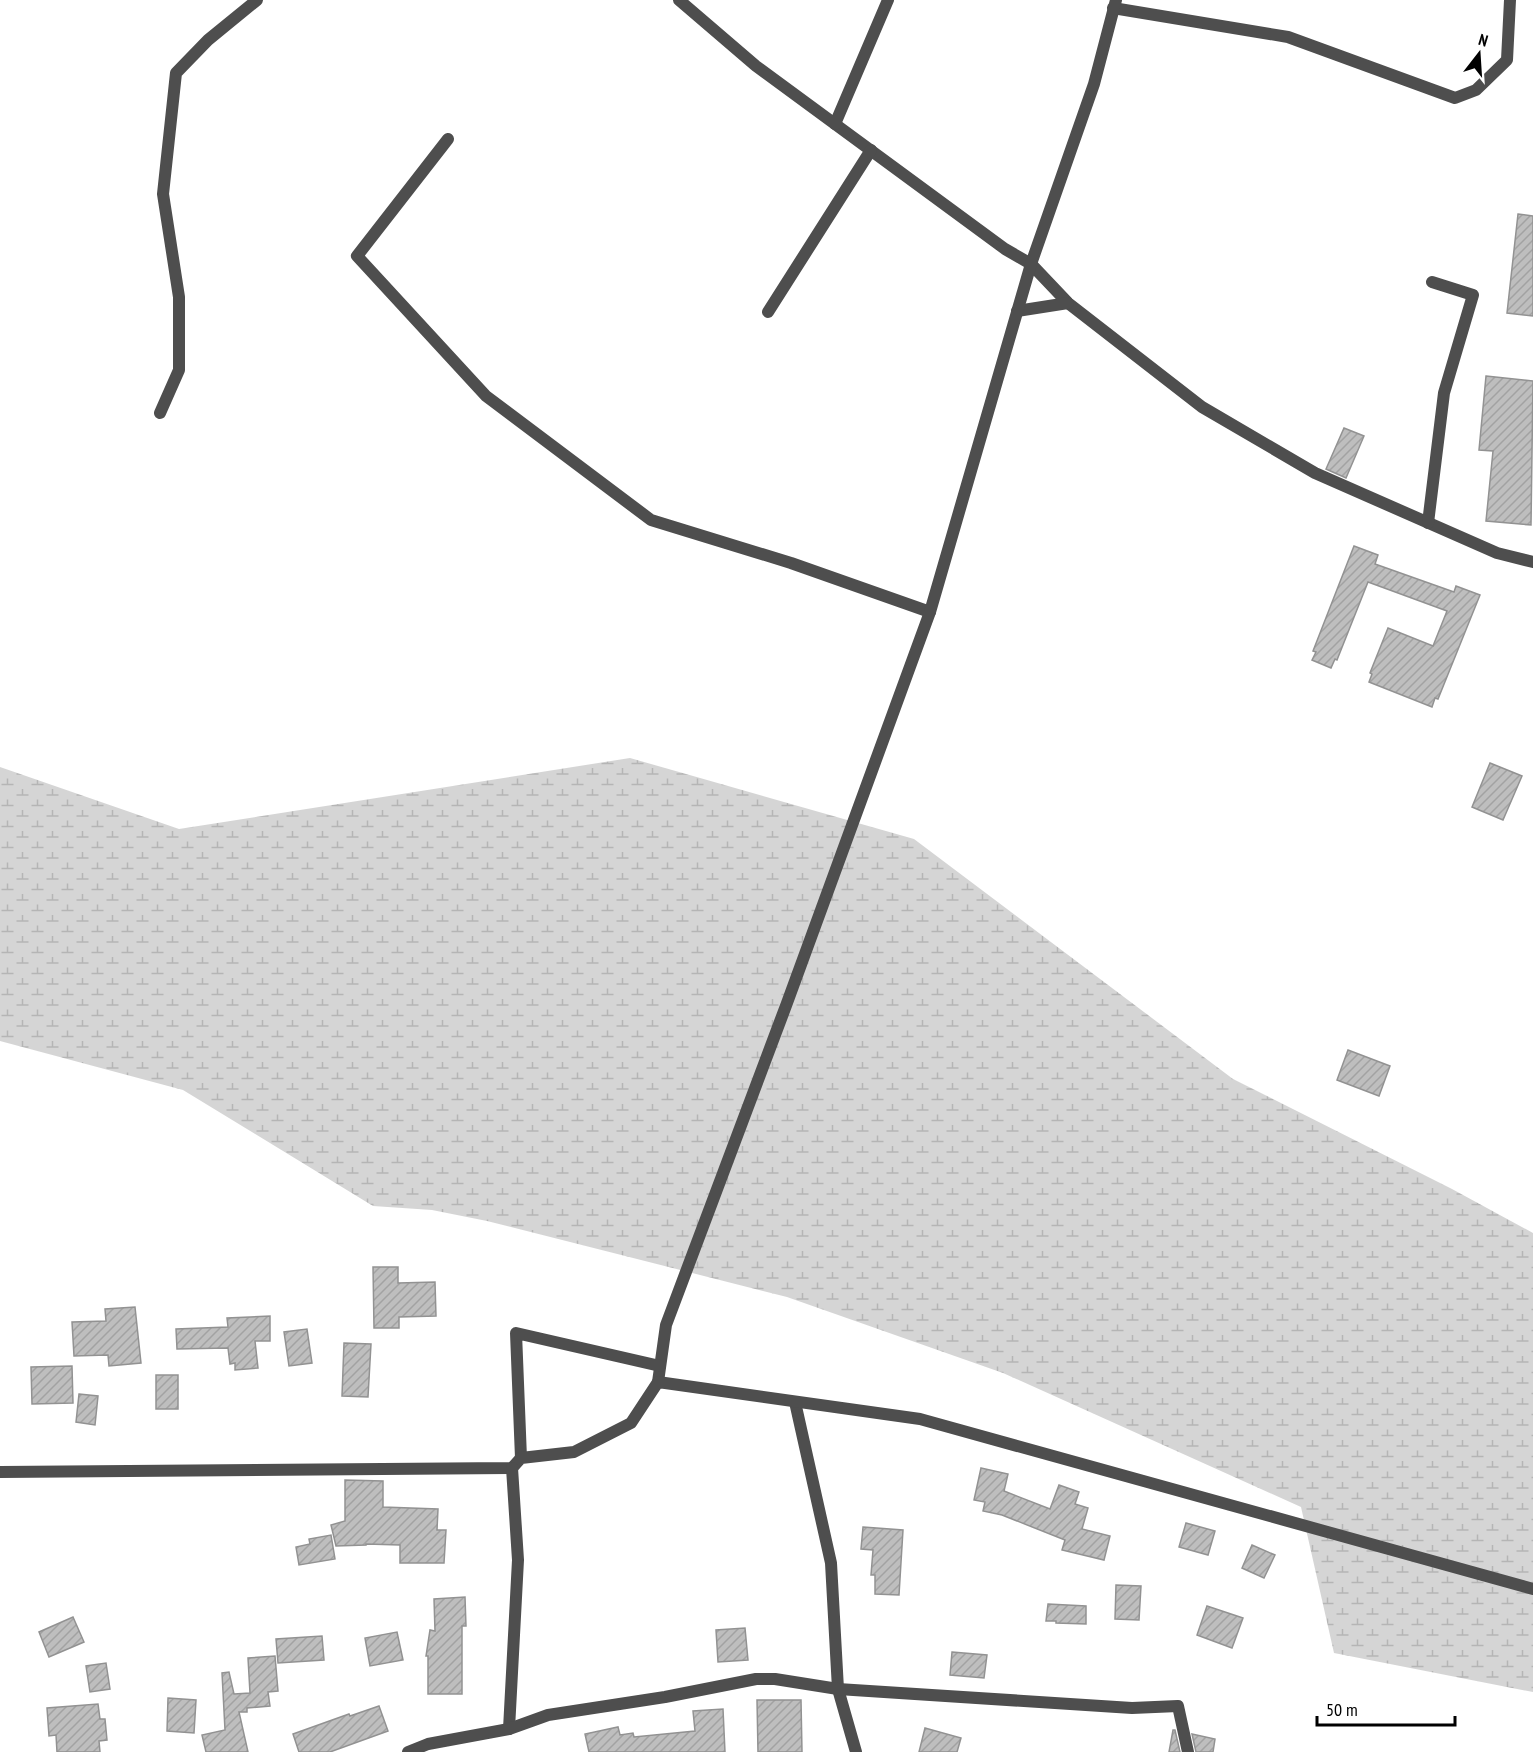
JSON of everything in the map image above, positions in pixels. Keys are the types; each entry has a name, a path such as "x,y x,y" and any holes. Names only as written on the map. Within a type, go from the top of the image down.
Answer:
{"street":[{"path":"160,412 179,370 179,297 163,194 176,73 207,40 257,0"},
{"path":"679,0 756,66 1005,249 1031,264 1068,303 1202,407 1315,472 1497,553 1533,562"},
{"path":"835,124 888,0"},
{"path":"509,1729 518,1560 512,1468 521,1458 574,1452 632,1423 658,1382 666,1326 930,612 1031,264 1094,84 1114,4 1288,37 1455,98 1476,90 1507,60 1510,0"},
{"path":"448,139 357,256 486,396 651,520 791,563 930,612"},
{"path":"768,312 871,150"},
{"path":"1428,523 1444,393 1473,295 1432,282"},
{"path":"1017,311 1068,303"},
{"path":"521,1458 516,1333 660,1366"},
{"path":"658,1382 920,1419 1533,1589"},
{"path":"795,1402 831,1563 838,1689 856,1752"},
{"path":"0,1472 512,1468"},
{"path":"408,1752 428,1744 509,1729 548,1715 665,1697 756,1679 775,1679 838,1689 1132,1708 1178,1706 1188,1752"}],"green space":[{"path":"630,758 914,839 1233,1079 1452,1189 1533,1233 1533,1692 1334,1653 1301,1507 1003,1373 787,1297 487,1221 432,1210 373,1206 183,1090 0,1041 0,767 179,829"}],"building":[{"path":"1518,214 1533,216 1533,316 1507,313"},
{"path":"1486,376 1533,381 1531,525 1486,521 1493,451 1479,450"},
{"path":"1344,428 1364,436 1346,478 1326,469"},
{"path":"1354,546 1378,555 1375,564 1454,592 1456,586 1480,595 1438,699 1435,698 1432,707 1369,682 1372,674 1370,673 1388,628 1433,646 1447,611 1368,582 1337,660 1335,659 1331,668 1312,660 1316,652 1313,651"},
{"path":"1490,763 1522,776 1503,820 1472,807"},
{"path":"1348,1050 1390,1066 1379,1096 1337,1080"},
{"path":"373,1267 398,1267 398,1283 435,1282 436,1316 399,1317 399,1328 374,1328"},
{"path":"135,1307 141,1363 109,1366 108,1355 74,1356 72,1322 106,1321 105,1309"},
{"path":"270,1316 270,1341 255,1341 258,1368 235,1370 235,1363 230,1364 228,1348 177,1349 176,1329 228,1327 227,1318"},
{"path":"307,1329 312,1363 289,1366 284,1332"},
{"path":"344,1343 371,1344 368,1397 342,1396"},
{"path":"72,1366 73,1403 32,1404 31,1367"},
{"path":"156,1375 178,1375 178,1409 156,1409"},
{"path":"79,1394 98,1396 95,1425 76,1422"},
{"path":"981,1468 1008,1474 1004,1491 1050,1509 1059,1485 1079,1492 1075,1504 1088,1508 1082,1529 1110,1536 1104,1560 1062,1550 1065,1540 1002,1515 983,1511 985,1502 974,1500"},
{"path":"345,1480 383,1481 383,1507 438,1509 437,1530 446,1530 444,1563 400,1563 400,1545 336,1546 331,1525 345,1521"},
{"path":"1186,1523 1215,1531 1208,1555 1179,1547"},
{"path":"863,1527 903,1530 899,1595 875,1594 875,1575 871,1575 873,1550 861,1549"},
{"path":"331,1535 335,1559 299,1565 296,1547 310,1544 309,1539"},
{"path":"1252,1545 1275,1555 1264,1578 1242,1568"},
{"path":"1116,1585 1141,1586 1139,1620 1115,1619"},
{"path":"465,1597 466,1626 462,1626 462,1694 428,1694 428,1656 426,1656 430,1630 435,1631 434,1599"},
{"path":"1048,1604 1086,1606 1086,1624 1046,1621"},
{"path":"1207,1606 1243,1618 1232,1648 1197,1635"},
{"path":"73,1617 84,1642 49,1657 39,1632"},
{"path":"745,1628 748,1660 718,1662 716,1630"},
{"path":"397,1632 403,1660 370,1666 365,1638"},
{"path":"322,1636 324,1660 278,1663 276,1639"},
{"path":"952,1652 987,1655 984,1678 950,1675"},
{"path":"275,1656 278,1691 268,1692 270,1706 247,1708 247,1712 239,1712 248,1752 206,1752 202,1735 225,1730 222,1673 229,1672 234,1694 250,1693 248,1658"},
{"path":"106,1663 110,1689 90,1692 86,1666"},
{"path":"168,1698 196,1700 194,1733 167,1731"},
{"path":"757,1700 801,1700 802,1752 758,1752"},
{"path":"98,1704 100,1719 105,1719 107,1740 99,1741 100,1752 57,1752 56,1735 49,1736 47,1708"},
{"path":"379,1706 388,1731 330,1752 299,1752 293,1734"},
{"path":"723,1709 725,1752 589,1752 585,1734 618,1727 620,1735 633,1733 634,1737 695,1731 693,1711"},
{"path":"925,1728 961,1738 957,1752 919,1752"},
{"path":"1173,1730 1175,1730 1180,1752 1169,1752"},
{"path":"1192,1734 1215,1739 1213,1752 1196,1752"}]}
